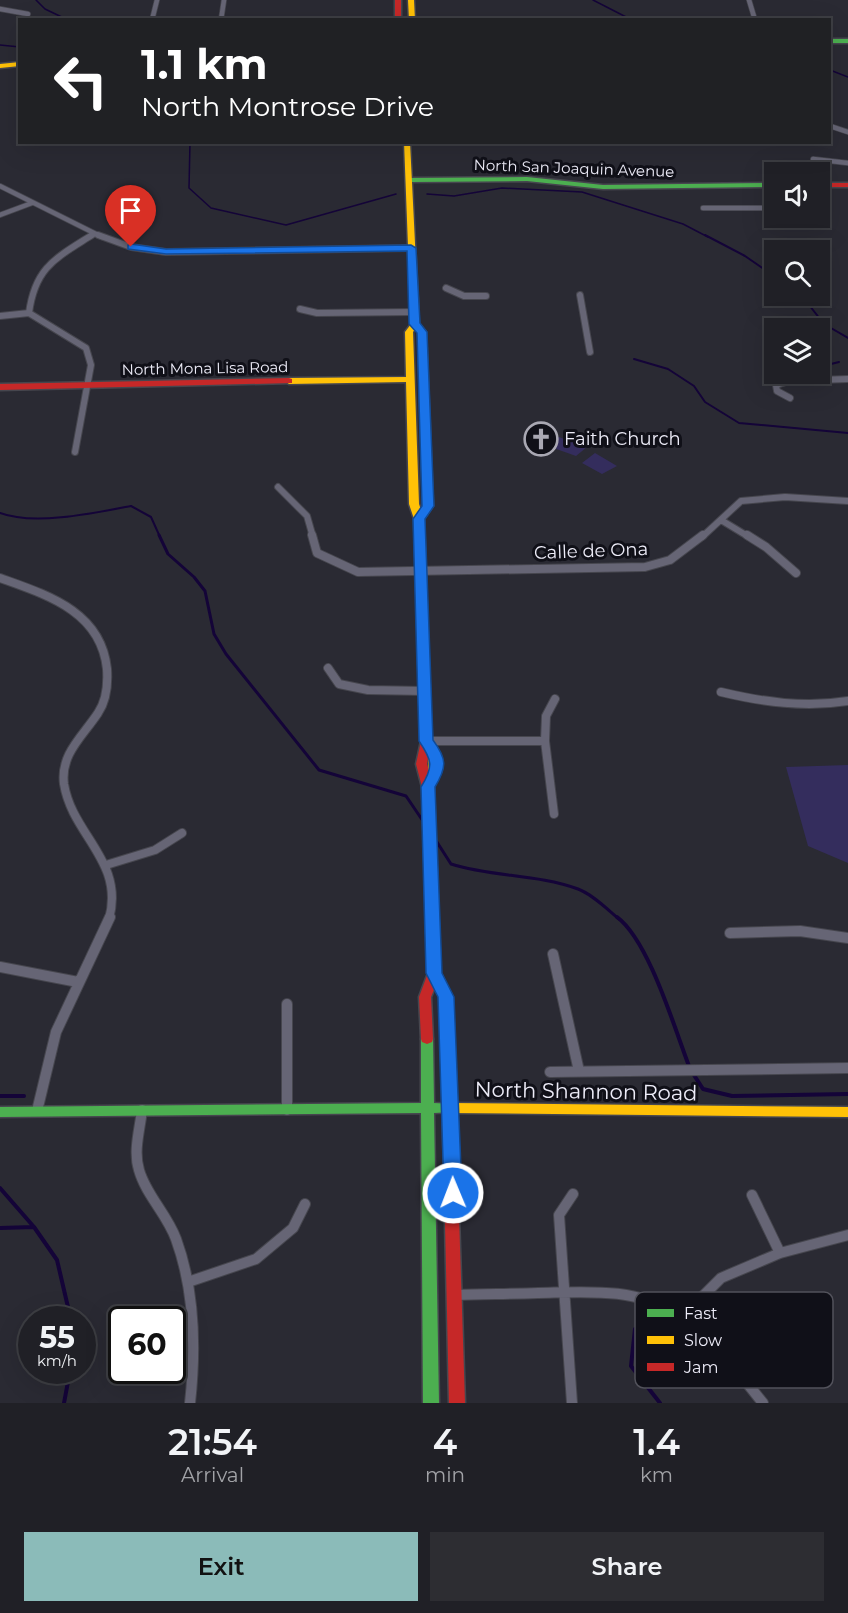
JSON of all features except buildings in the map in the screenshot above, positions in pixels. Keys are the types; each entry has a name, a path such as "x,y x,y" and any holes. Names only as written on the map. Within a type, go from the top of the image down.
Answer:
{"main road":[{"path":"398,0 398,18"},
{"path":"411,0 412,18"},
{"path":"831,41 848,41"},
{"path":"831,48 848,48"},
{"path":"0,59 18,58"},
{"path":"0,66 18,64"},
{"path":"407,144 414,312 415,324 422,332 428,506 419,519"},
{"name":"North San Joaquin Avenue","path":"410,180 527,179 603,187 764,187"},
{"path":"830,185 848,185"},
{"path":"415,324 409,332 414,504 419,519 426,741 436,755 437,773 428,787 434,973 425,997 429,1109 430,1403"},
{"name":"North Mona Lisa Road","path":"0,387 410,379"},
{"path":"434,973 446,997 451,1110 457,1403"},
{"name":"North Shannon Road","path":"0,1112 429,1109 848,1112"}],"street":[{"path":"152,18 157,0"},
{"path":"221,18 224,0"},
{"path":"748,0 753,18"},
{"path":"0,9 28,14"},
{"path":"831,126 848,132"},
{"path":"813,159 848,163"},
{"path":"0,186 94,234 131,247 166,252 411,248"},
{"path":"0,215 32,203"},
{"path":"703,208 764,208"},
{"path":"29,313 30,292 45,266 94,234"},
{"path":"446,288 464,296 486,296"},
{"path":"580,295 590,352"},
{"path":"300,309 317,313 414,312"},
{"path":"0,316 29,313 86,348 91,365 75,452"},
{"path":"790,398 777,391 776,385 789,381 848,379"},
{"name":"Calle de Ona","path":"278,487 307,516 317,553 358,572 645,567 670,560 692,546 741,501 818,497 848,501"},
{"path":"721,520 766,547 796,573"},
{"path":"0,578 40,592 72,608 91,626 100,640 107,663 104,703 70,751 64,768 64,787 75,814 106,865 112,904 101,940 78,982 50,1051 37,1111"},
{"path":"328,668 339,684 368,690 425,692"},
{"path":"721,692 761,702 797,704 848,701"},
{"path":"554,814 545,741 546,716 555,699"},
{"path":"426,741 545,741"},
{"path":"106,865 155,850 182,833"},
{"path":"730,933 800,931 848,938"},
{"path":"553,954 579,1071"},
{"path":"0,967 78,982"},
{"path":"287,1004 287,1110"},
{"name":"North Shannon Road","path":"550,1072 848,1068"},
{"path":"142,1110 137,1152 140,1171 175,1238 188,1282 195,1344 190,1403"},
{"path":"572,1403 559,1215 573,1194"},
{"path":"752,1196 780,1253"},
{"path":"188,1282 256,1259 292,1228 305,1204"},
{"path":"707,1292 721,1278 780,1253 848,1235"},
{"path":"455,1295 601,1292 635,1296"},
{"path":"750,1388 763,1403"}],"shaded area":[{"path":"556,436 587,447 576,456 545,445"},
{"path":"595,453 617,466 602,474 582,463"},
{"path":"848,765 848,863 808,846 786,767"}],"waterway":[{"path":"36,0 45,9 64,18"},
{"path":"593,0 628,18"},
{"path":"0,45 18,47"},
{"path":"831,70 848,77"},
{"path":"190,144 189,188 211,208 286,225 396,194"},
{"path":"427,194 454,196 502,188 582,192 683,224 708,237"},
{"path":"705,235 745,256 764,269"},
{"path":"810,306 824,324 848,338"},
{"path":"634,359 668,369 694,386 705,402 739,423 848,433"},
{"path":"830,364 839,362"},
{"path":"0,513 14,517 47,518 83,515 131,506 151,517 160,537"},
{"path":"159,535 168,554 194,577 205,591 214,634 226,654 319,770 406,796 425,824"},
{"path":"435,839 451,864 547,881 578,889 594,898 619,919"},
{"path":"619,919 629,929 650,964 689,1066"},
{"path":"692,1072 703,1089 732,1096 848,1094"},
{"path":"0,1096 24,1096"},
{"path":"0,1188 34,1227"},
{"path":"0,1228 34,1227"},
{"path":"34,1227 57,1260 68,1306"},
{"path":"635,1329 631,1366 635,1371"},
{"path":"64,1403 68,1384"},
{"path":"648,1388 660,1403"}],"traffic: fast":[{"path":"831,41 848,41"},
{"path":"410,180 527,179 603,187 764,185"},
{"path":"427,1039 431,1403"},
{"path":"0,1112 448,1108"}],"traffic: slow":[{"path":"411,0 412,18"},
{"path":"0,66 18,64"},
{"path":"407,144 415,324 409,332 414,504 419,519 420,549"},
{"path":"415,324 422,332 428,506 419,519"},
{"path":"289,381 410,379"},
{"path":"426,741 435,758 434,775 428,787"},
{"path":"448,1108 848,1112"}],"traffic: jam":[{"path":"398,0 398,18"},
{"path":"830,185 848,185"},
{"path":"0,387 289,381"},
{"path":"420,549 426,741 422,764 423,775 428,787 434,973 425,997 427,1039"},
{"path":"434,973 446,997 457,1403"}],"place":[{"name":"Faith Church","path":"541,439"}],"route":[{"path":"131,247 166,252 411,248 415,324 422,332 426,434 428,506 419,519 426,741 436,755 437,773 428,787 434,973 446,997 453,1193"}]}
